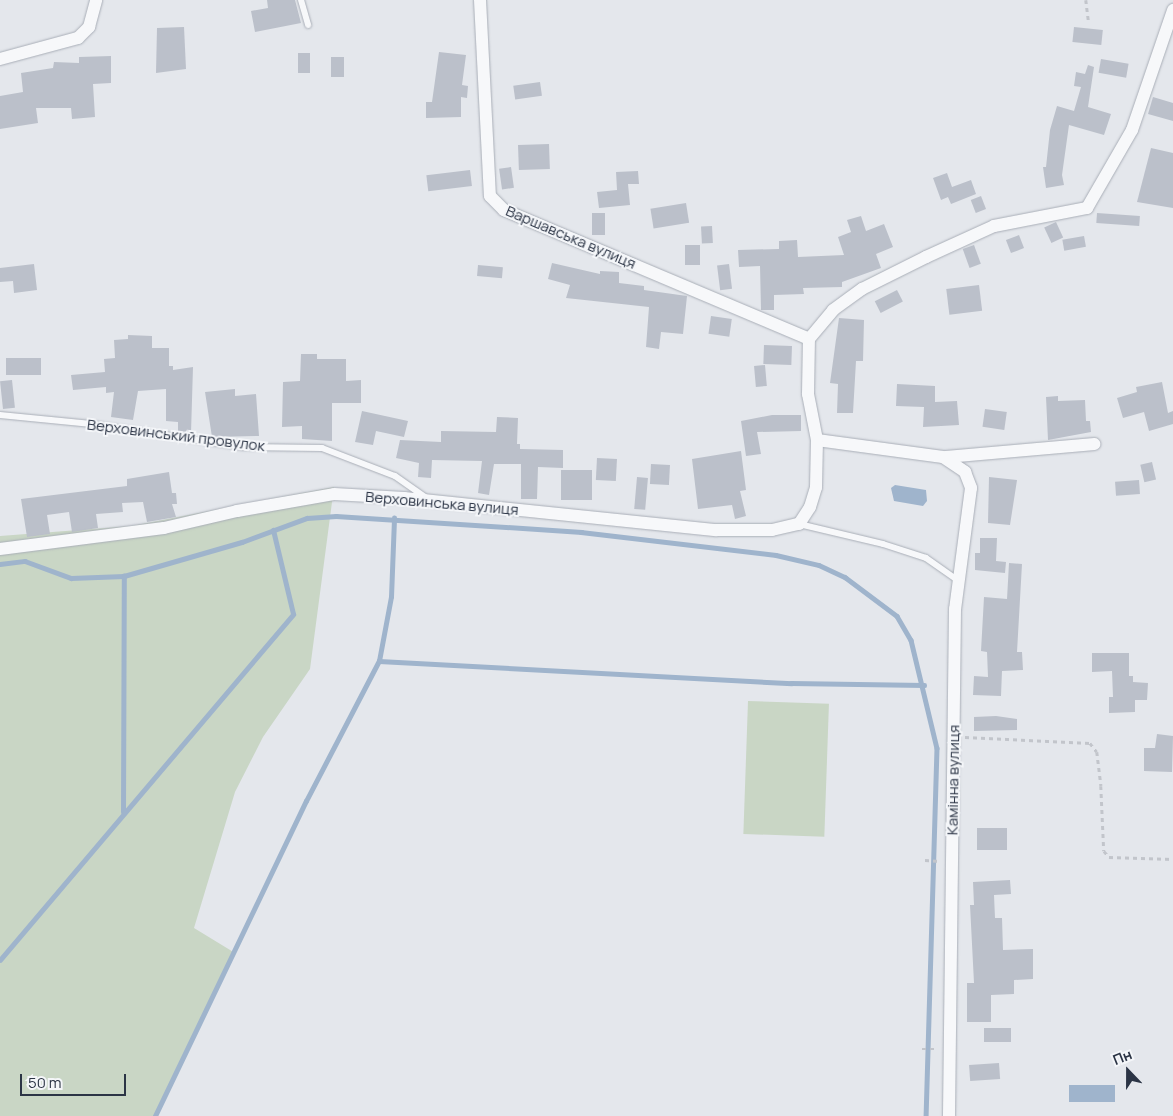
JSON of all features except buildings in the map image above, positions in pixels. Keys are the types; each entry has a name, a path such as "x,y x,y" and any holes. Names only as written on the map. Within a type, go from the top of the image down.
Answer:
{"street":[{"path":"0,59 78,38 89,27 96,0"},
{"name":"Варшавська вулиця","path":"480,0 490,196 504,210 809,339"},
{"path":"799,524 810,507 816,487 817,440 808,394 809,339 833,310 862,288 926,257 994,226 1087,208 1132,130 1173,10"},
{"name":"Камінна вулиця","path":"817,440 943,457 1079,448 1094,444"},
{"name":"Камінна вулиця","path":"943,457 965,472 971,488 958,580 949,1116"},
{"name":"Верховинська вулиця","path":"0,549 164,528 237,510 334,494 429,501 716,530 772,530 799,524"}],"lane":[{"path":"301,0 308,25"},
{"name":"Верховинський провулок","path":"0,415 92,424 243,447 322,448 395,476 429,501"},
{"path":"799,524 882,544 926,558 958,580"}],"path":[{"path":"1086,0 1089,23"},
{"path":"954,736 1090,743 1097,752 1101,786 1104,851 1109,857 1173,859"},
{"path":"922,1049 934,1049"}],"green space":[{"path":"334,487 310,669 263,737 235,792 194,928 235,953 157,1116 0,1116 0,536 131,526"},
{"path":"748,701 829,704 824,837 743,834"}],"water":[{"path":"895,485 926,490 927,501 923,506 894,501 891,488"},
{"path":"1069,1085 1115,1085 1115,1102 1069,1102"}],"waterway":[{"path":"123,812 124,576 242,542 307,518 336,516 581,532 776,555 819,565 845,577 897,616 911,640 937,748 926,1116"},
{"path":"155,1116 306,801 379,661 391,597 394,518"},
{"path":"0,960 293,614 273,530"},
{"path":"0,564 25,561 71,578 124,576"},
{"path":"379,661 791,683 924,685"}]}
